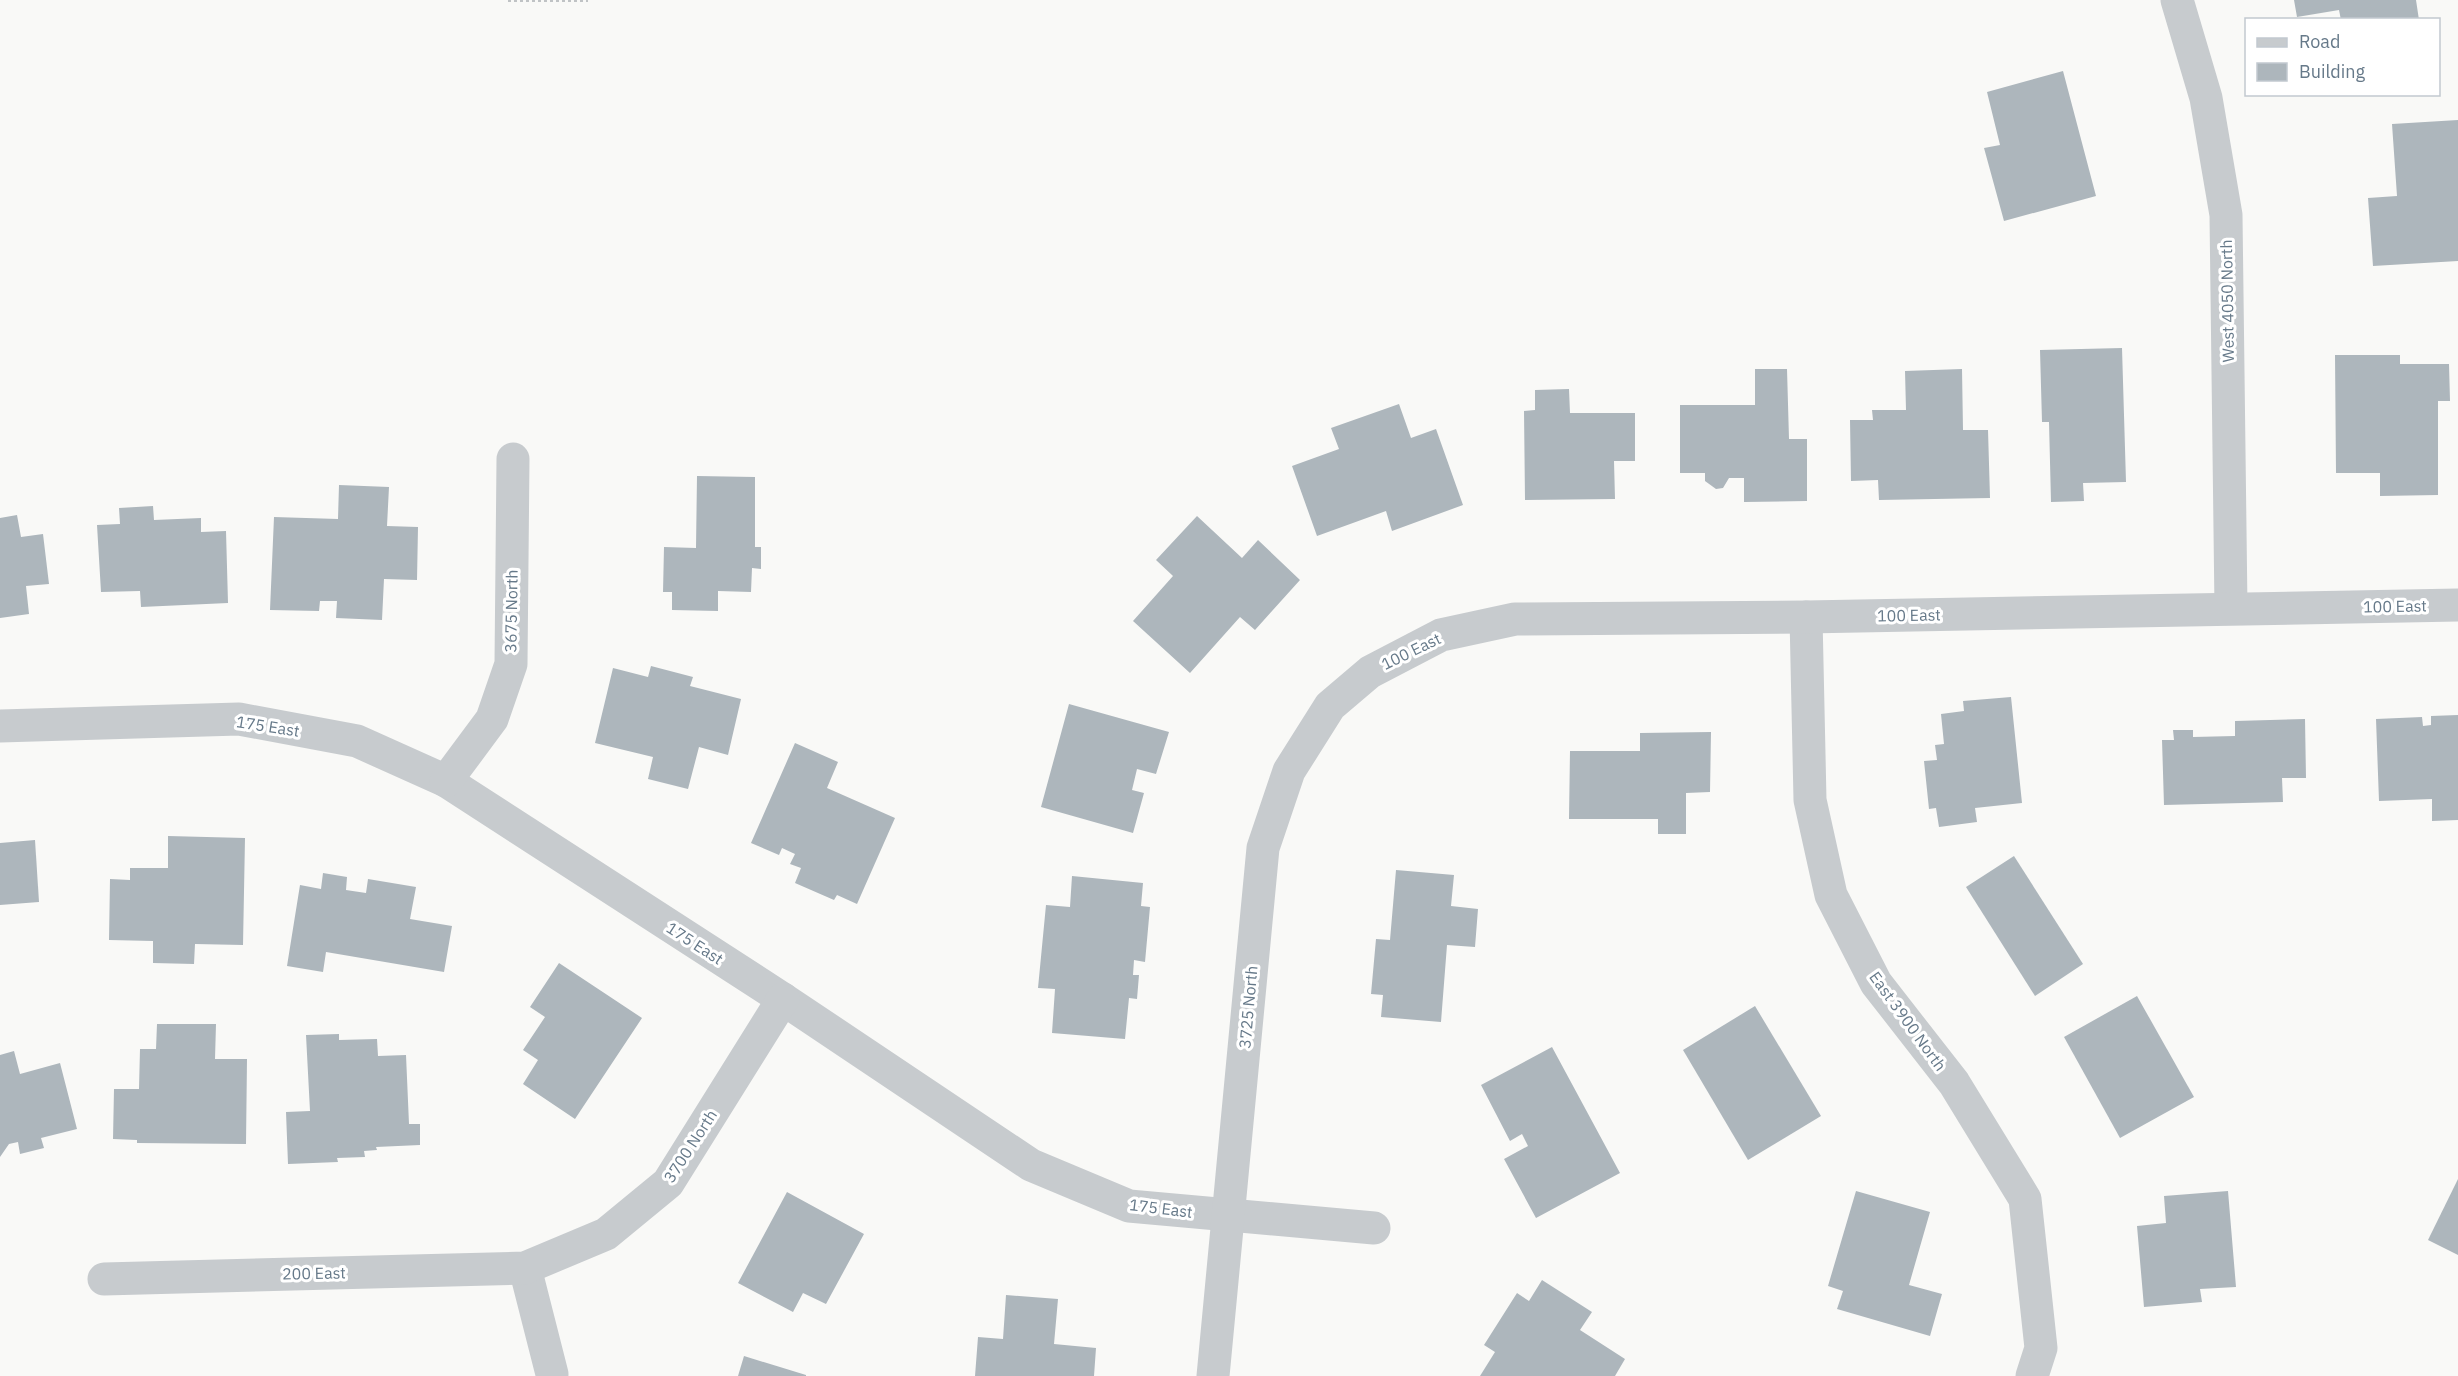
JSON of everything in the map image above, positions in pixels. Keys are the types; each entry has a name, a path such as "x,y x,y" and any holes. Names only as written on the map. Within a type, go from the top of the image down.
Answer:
{"street":[{"name":"West 4050 North","path":"2177,0 2206,98 2226,215 2231,608"},
{"name":"3675 North","path":"446,781 492,719 511,664 513,459"},
{"name":"100 East","path":"1370,672 1441,635 1515,619 1806,617 2458,605"},
{"name":"East 3900 North","path":"1806,617 1810,800 1831,895 1876,983 1954,1083 2025,1199 2041,1348 2032,1376"},
{"name":"3725 North","path":"1213,1376 1263,848 1289,771 1330,706 1370,672"},
{"name":"175 East","path":"0,726 239,719 357,741 446,781 783,999 1031,1166 1129,1206 1374,1228"},
{"name":"3700 North","path":"525,1268 606,1234 668,1184 783,999"},
{"name":"200 East","path":"104,1279 525,1268"},
{"path":"525,1268 552,1374"}],"path":[{"path":"508,0 588,0"}],"building":[{"path":"2294,0 2416,0 2419,18 2341,18 2339,10 2297,17"},
{"path":"2063,71 2096,196 2004,221 1984,148 2000,145 1987,92"},
{"path":"2458,120 2458,261 2373,266 2368,198 2397,196 2392,124"},
{"path":"2122,348 2126,482 2083,483 2084,501 2051,502 2049,422 2042,422 2040,350"},
{"path":"2335,355 2400,355 2400,364 2449,364 2450,401 2438,401 2438,495 2380,496 2380,473 2336,473"},
{"path":"1755,369 1787,369 1789,439 1807,439 1807,501 1744,502 1744,478 1729,478 1723,488 1716,489 1705,481 1705,473 1680,473 1680,405 1755,405"},
{"path":"1962,369 1963,430 1988,430 1990,498 1879,500 1878,480 1851,481 1850,420 1873,420 1872,410 1906,410 1905,371"},
{"path":"1569,389 1570,413 1635,413 1635,461 1614,461 1615,499 1525,500 1524,411 1535,410 1535,390"},
{"path":"1399,404 1411,438 1436,429 1463,505 1392,531 1386,511 1317,536 1292,466 1339,449 1331,428"},
{"path":"697,476 755,477 755,547 761,547 761,569 752,568 751,592 718,591 718,611 672,610 672,592 663,592 664,547 696,548"},
{"path":"339,485 389,487 387,526 418,527 417,580 384,579 382,620 336,618 337,601 320,601 319,611 270,610 274,517 338,519"},
{"path":"153,506 154,520 201,518 201,532 226,531 228,603 141,607 140,591 101,592 97,525 120,524 119,508"},
{"path":"17,515 21,537 43,534 49,584 26,586 29,614 0,618 0,518"},
{"path":"1197,516 1242,558 1258,540 1300,580 1255,630 1240,617 1190,673 1133,621 1173,576 1156,560"},
{"path":"651,666 693,677 690,686 741,699 728,755 699,747 688,789 648,779 653,757 595,743 613,668 648,677"},
{"path":"2011,697 2022,803 1975,808 1977,822 1939,827 1936,808 1929,809 1924,761 1937,760 1935,745 1944,744 1941,714 1964,711 1963,701"},
{"path":"1069,704 1169,732 1156,774 1137,769 1132,790 1144,793 1133,833 1041,807"},
{"path":"2458,715 2458,820 2432,821 2432,799 2379,801 2376,719 2422,717 2423,726 2431,725 2431,716"},
{"path":"2305,719 2306,778 2282,778 2283,802 2164,805 2162,740 2174,740 2173,730 2193,730 2193,737 2235,736 2235,721"},
{"path":"1711,732 1710,792 1686,793 1686,834 1658,834 1658,819 1569,819 1570,751 1640,751 1640,733"},
{"path":"795,743 838,762 827,788 895,818 857,904 837,895 834,900 795,883 801,868 790,864 795,854 782,848 779,855 751,843"},
{"path":"168,836 245,838 243,945 195,944 194,964 153,963 153,941 109,940 110,879 130,880 130,868 168,868"},
{"path":"35,840 39,902 0,905 0,843"},
{"path":"2014,856 2083,964 2035,996 1966,887"},
{"path":"1396,870 1454,875 1451,906 1478,909 1475,947 1447,945 1441,1022 1381,1017 1383,995 1371,994 1376,939 1390,940"},
{"path":"323,873 347,877 346,890 366,893 368,879 416,887 410,919 452,926 444,972 326,952 323,972 287,966 300,885 321,889"},
{"path":"1072,876 1143,883 1141,906 1150,907 1145,962 1134,960 1133,975 1139,975 1137,999 1129,998 1125,1039 1052,1033 1055,989 1038,988 1046,905 1070,907"},
{"path":"559,963 642,1018 575,1119 523,1084 538,1060 523,1050 545,1017 530,1007"},
{"path":"2137,996 2194,1097 2120,1138 2064,1037"},
{"path":"1755,1006 1821,1116 1748,1160 1683,1050"},
{"path":"157,1024 216,1024 215,1059 247,1059 246,1144 137,1143 137,1140 113,1139 114,1089 139,1089 140,1049 156,1049"},
{"path":"339,1034 339,1040 377,1039 378,1056 406,1055 409,1124 420,1124 420,1145 376,1147 377,1150 364,1151 365,1157 337,1158 338,1162 288,1164 286,1112 310,1111 306,1035"},
{"path":"1552,1047 1620,1173 1536,1218 1504,1159 1528,1146 1522,1134 1510,1141 1481,1085"},
{"path":"14,1051 20,1074 60,1063 77,1129 41,1138 44,1148 20,1154 18,1142 9,1144 0,1157 0,1055"},
{"path":"2458,1179 2458,1255 2428,1240"},
{"path":"1856,1191 1930,1212 1909,1285 1942,1294 1930,1336 1837,1309 1843,1291 1828,1286"},
{"path":"2228,1191 2236,1287 2200,1289 2202,1302 2144,1307 2137,1226 2166,1223 2164,1196"},
{"path":"787,1192 864,1234 826,1304 803,1293 793,1312 738,1283"},
{"path":"1542,1280 1592,1312 1580,1330 1625,1359 1615,1376 1480,1376 1495,1352 1484,1345 1517,1293 1529,1301"},
{"path":"1006,1295 1058,1299 1054,1344 1096,1348 1094,1376 975,1376 978,1337 1003,1339"},
{"path":"744,1356 806,1375 806,1376 738,1376"}]}
